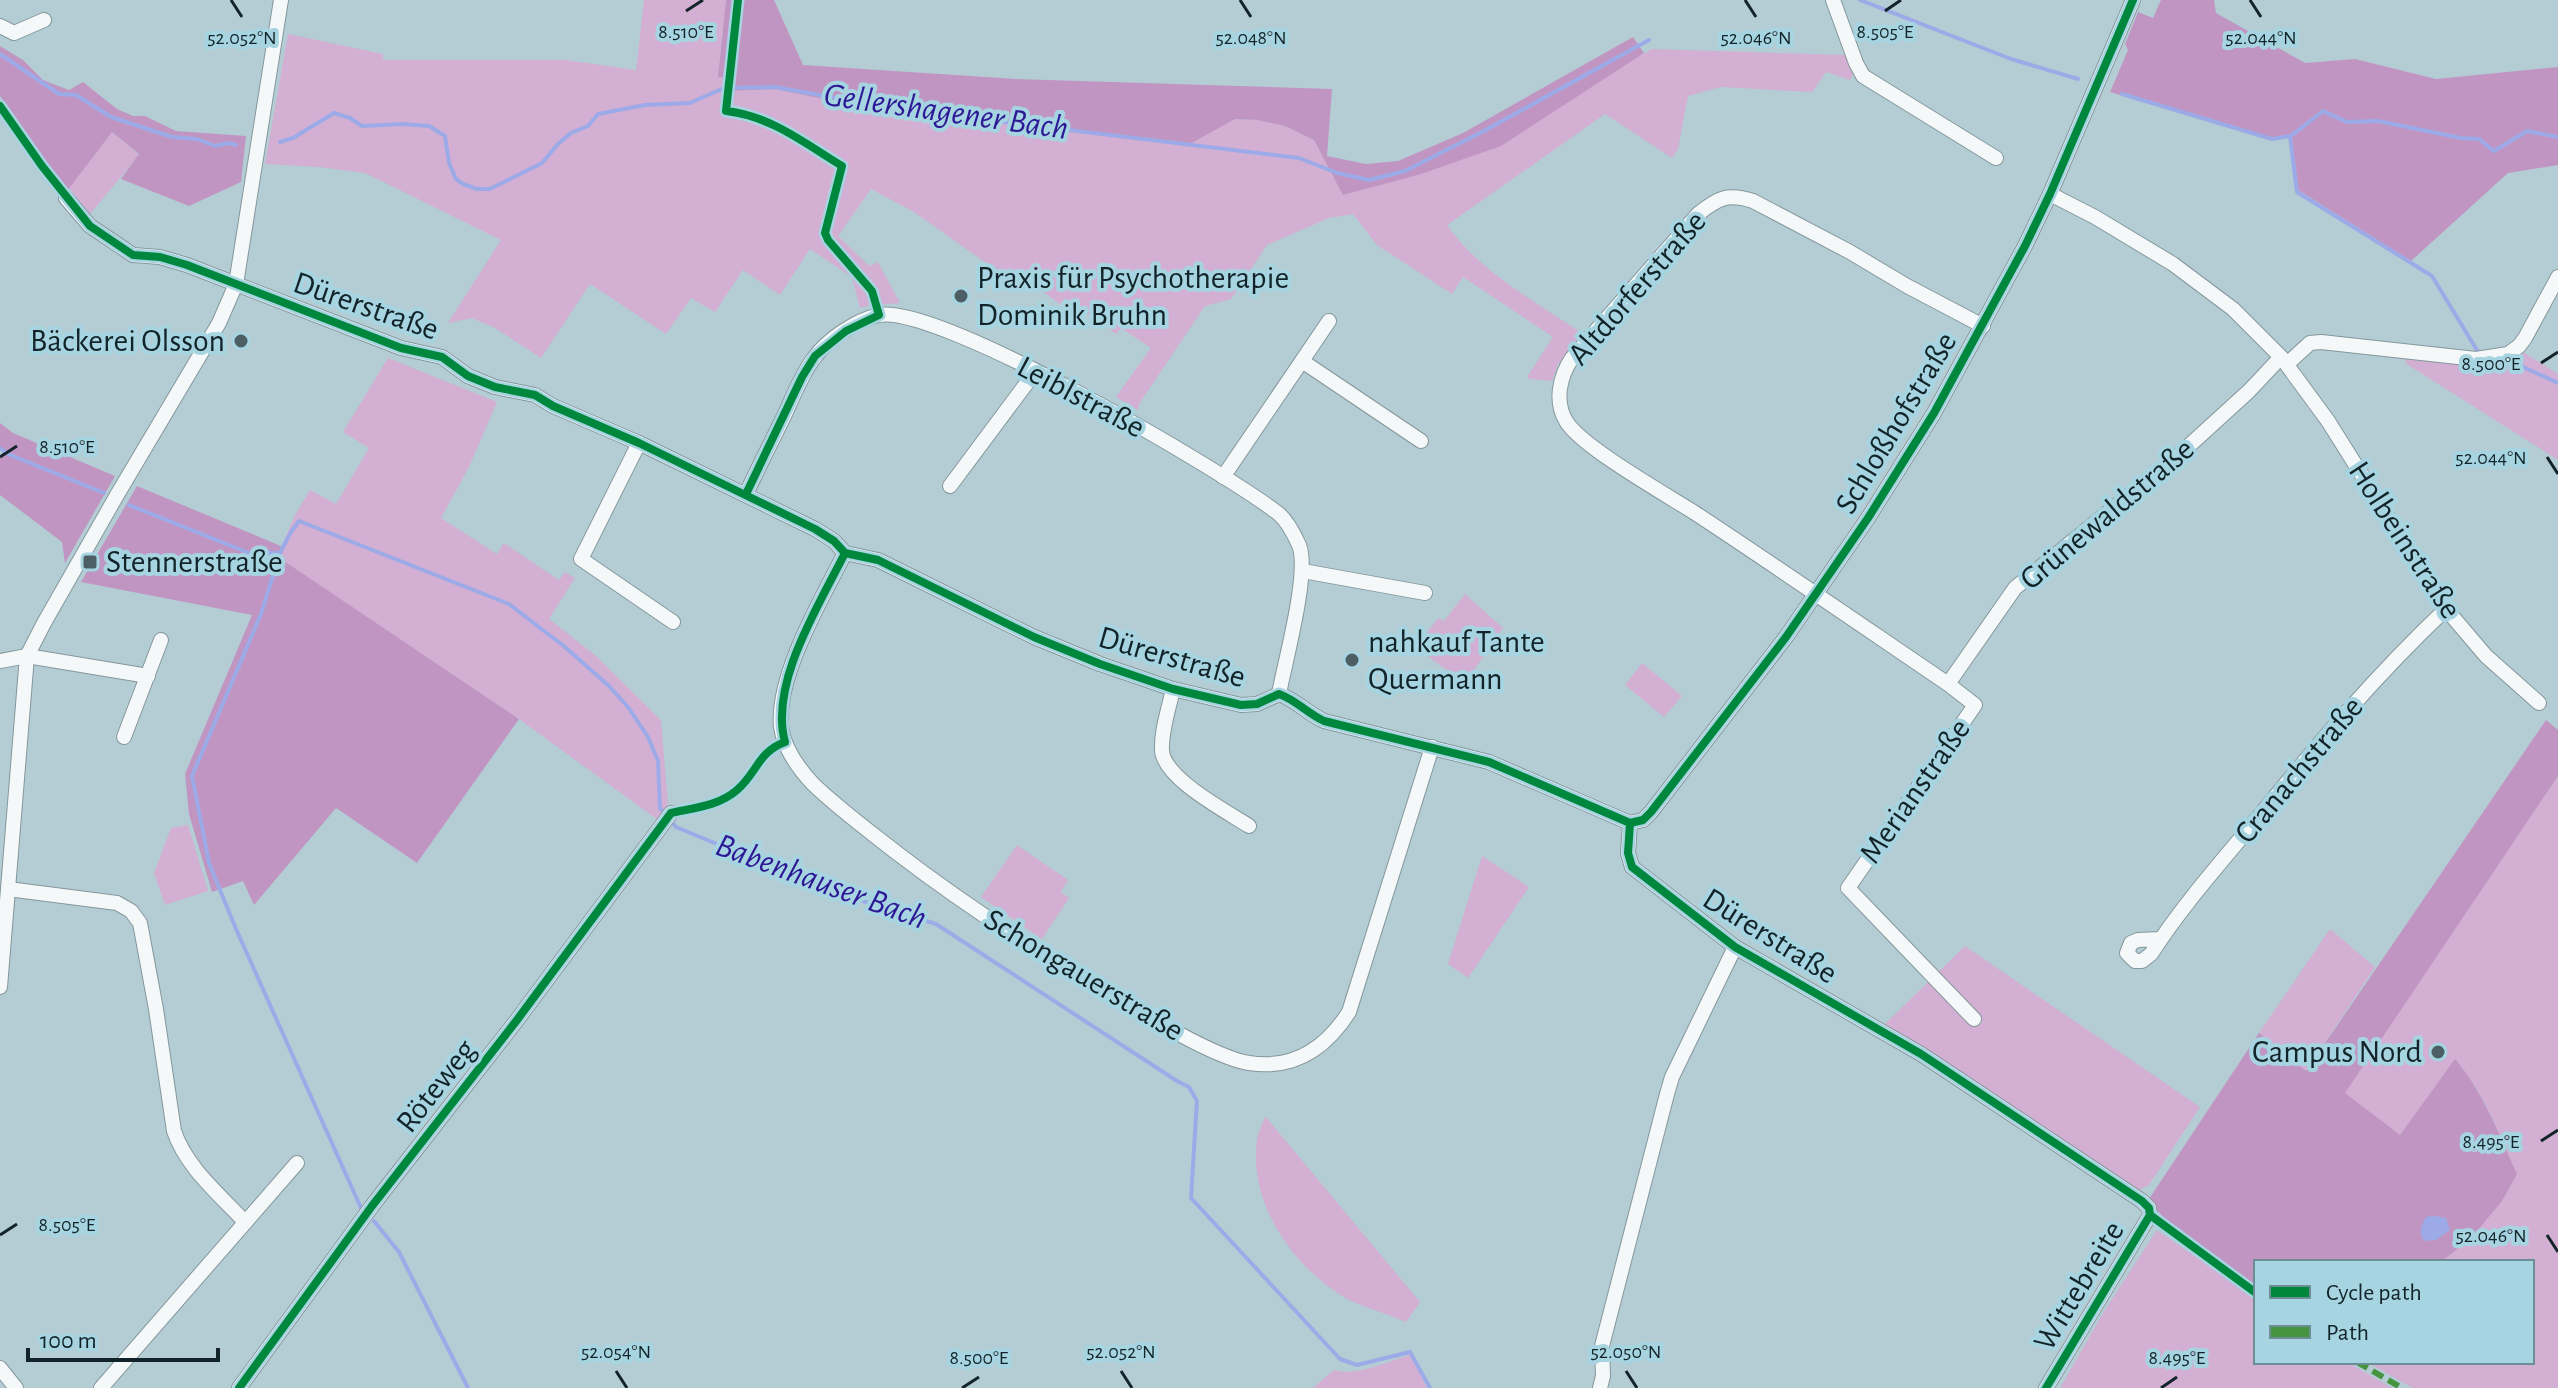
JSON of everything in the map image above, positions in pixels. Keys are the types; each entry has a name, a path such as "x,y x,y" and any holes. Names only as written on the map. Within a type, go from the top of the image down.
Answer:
{"street":[{"path":"0,987 27,656 117,495 219,323 236,284 281,0"},
{"path":"1833,0 1863,76 1996,158"},
{"name":"Schloßhofstraße","path":"1630,823 1643,820 1651,812 1775,651 1908,456 1983,326 2050,194 2133,0"},
{"path":"0,26 14,33 44,20"},
{"name":"Holbeinstraße","path":"2050,194 2151,249 2202,284 2233,309 2284,360 2366,479 2446,609 2486,656 2539,703"},
{"name":"Altdorferstraße","path":"1815,595 1595,448 1571,428 1565,419 1560,398 1564,370 1698,214 1715,200 1736,196 1753,201 1850,252 1983,326"},
{"name":"Dürerstraße","path":"66,198 90,226 133,255 160,257 187,265 401,348 442,357 468,376 505,391 535,395 815,529 834,541 845,553 878,560 1064,650 1173,689 1241,705 1257,704 1279,694 1292,699 1324,721 1489,762 1630,823 1628,853 1632,867 1712,932 1921,1054 2149,1208"},
{"path":"2284,360 2310,343 2321,342 2476,359 2508,354 2525,338 2558,277"},
{"name":"Leiblstraße","path":"746,494 815,356 833,340 879,315 925,322 954,333 1126,418 1282,516 1299,545 1303,571 1279,694"},
{"path":"1223,477 1329,321"},
{"name":"Grünewaldstraße","path":"1948,684 2015,588 2181,453 2284,360"},
{"path":"1302,361 1421,441"},
{"path":"950,486 1035,372"},
{"path":"639,443 581,559 673,622"},
{"name":"Schongauerstraße","path":"845,553 806,632 784,690 781,728 799,767 813,784 853,819 960,900 1058,964 1165,1026 1223,1055 1247,1063 1295,1061 1333,1035 1349,1012 1432,747"},
{"path":"1303,571 1425,593"},
{"name":"Merianstraße","path":"1815,595 1975,705 1848,888 1974,1019"},
{"name":"Cranachstraße","path":"2161,939 2343,714 2402,650 2446,609"},
{"path":"124,737 161,640"},
{"path":"0,661 27,656 148,676"},
{"path":"1173,689 1161,747 1167,766 1182,780 1249,826"},
{"name":"Röteweg","path":"239,1388 372,1206 517,1020 669,816"},
{"path":"8,889 117,903 131,911 140,923 179,1146 189,1162 245,1222"},
{"name":"Dürerstraße","path":"1600,1388 1603,1376 1602,1346 1672,1077 1735,947"},
{"path":"101,1388 297,1163"},
{"name":"Wittebreite","path":"2046,1388 2150,1215 2149,1208"},
{"path":"0,1368 16,1388"}],"shaded area":[{"path":"644,0 726,0 718,77 727,78 726,90 775,89 852,105 1189,144 1235,119 1257,120 1285,126 1314,140 1344,195 1652,49 1846,55 1853,75 1850,80 1826,72 1812,92 1721,87 1688,96 1678,149 1672,158 1605,114 1447,225 1492,272 1583,334 1558,364 1552,381 1527,377 1553,337 1463,277 1452,294 1377,245 1353,214 1329,218 1267,245 1231,299 1205,306 1139,404 1138,410 1116,397 1151,348 1121,328 1116,334 1065,298 1060,304 1009,268 1003,275 914,212 871,189 838,236 869,266 878,262 900,303 860,308 852,277 810,249 780,295 743,270 715,312 691,298 666,334 590,284 541,358 495,328 472,318 448,323 501,240 365,173 265,164 288,34 383,54 383,60 566,60 636,70"},
{"path":"726,0 774,0 803,65 1016,79 1332,89 1327,156 1366,164 1398,161 1463,133 1633,37 1644,53 1501,146 1421,174 1343,195 1314,140 1285,126 1257,120 1235,119 1188,145 852,105 775,89 726,91 727,78 718,77"},
{"path":"2161,0 2214,0 2216,13 2305,63 2355,59 2436,79 2558,67 2558,165 2508,173 2411,261 2295,188 2289,138 2273,140 2110,92 2128,50 2125,44 2138,12 2153,18"},
{"path":"0,46 23,60 43,80 69,90 83,82 117,109 133,116 145,116 176,131 246,136 241,182 189,206 121,179 139,154 112,132 67,191 0,96"},
{"path":"112,132 139,155 90,214 69,188"},
{"path":"2411,349 2476,353 2521,351 2558,374 2558,460 2405,363"},
{"path":"388,358 497,402 469,467 441,518 497,554 504,543 559,580 565,572 575,578 549,619 595,655 661,720 668,804 658,820 519,719 277,557 295,515 310,490 336,504 369,448 343,432"},
{"path":"0,423 13,433 115,476 65,563 62,542 0,495 0,458 3,451 0,448"},
{"path":"137,486 281,546 278,557 519,719 417,863 336,808 254,905 243,881 212,892 189,814 185,774 252,615 81,582"},
{"path":"1465,594 1503,628 1465,683 1416,648 1438,618 1444,621"},
{"path":"1642,663 1682,696 1664,717 1625,685"},
{"path":"2546,720 2558,730 2558,776 2345,1093 2400,1135 2455,1059 2483,1100 2517,1174 2502,1201 2472,1237 2443,1260 2254,1260 2254,1288 2184,1237 2149,1199 2259,1033 2306,1071"},
{"path":"2558,776 2558,1388 2413,1388 2371,1364 2534,1364 2534,1260 2442,1260 2517,1174 2483,1100 2455,1060 2400,1135 2344,1093"},
{"path":"188,825 208,891 165,905 154,873 171,828"},
{"path":"1017,845 1068,880 1061,892 1069,898 1042,939 981,897"},
{"path":"1482,856 1529,887 1468,978 1448,964"},
{"path":"2330,929 2375,967 2306,1071 2259,1033"},
{"path":"1965,946 2200,1107 2149,1185 2137,1191 1885,1024"},
{"path":"1265,1116 1420,1302 1406,1322 1342,1296 1306,1267 1277,1230 1259,1186 1256,1163 1257,1140"},
{"path":"2157,1230 2254,1298 2254,1364 2350,1364 2392,1388 2060,1388 2105,1310"},
{"path":"1410,1355 1427,1388 1313,1388 1334,1370 1362,1370"}],"water":[{"path":"2426,1217 2446,1218 2450,1230 2436,1240 2424,1241 2421,1232"}],"waterway":[{"name":"Gellershagener Bach","path":"1860,0 2011,59 2078,79"},
{"name":"Gellershagener Bach","path":"280,142 293,138 334,113 362,126 429,126 445,136 449,163 456,179 477,189 490,189 542,163 558,144 571,133 588,126 598,114 645,105 690,103 724,88 775,87 897,109 1299,158 1337,173 1369,180 1405,171 1649,40"},
{"name":"Gellershagener Bach","path":"0,54 59,94 76,95 111,117 172,137 197,139 215,146 236,145"},
{"name":"Gellershagener Bach","path":"2122,94 2272,139 2290,136 2297,192 2432,276 2478,352"},
{"path":"2291,136 2323,111 2347,122 2378,121 2479,139 2494,151 2527,131 2558,137"},
{"name":"Gellershagener Bach","path":"2501,362 2510,361 2558,383"},
{"name":"Babenhauser Bach","path":"0,448 104,493"},
{"name":"Babenhauser Bach","path":"129,505 249,553 280,553 299,521 509,604 565,647 628,707 648,737 658,761 660,808 665,814"},
{"path":"280,553 261,614 192,776 209,863 361,1208"},
{"name":"Babenhauser Bach","path":"671,821 676,827 825,889 936,924 1189,1087 1197,1101 1191,1198 1340,1359 1357,1365 1410,1352 1430,1388"},
{"path":"374,1221 399,1252 468,1388"}],"marked path":[{"path":"2360,1364 2402,1388"}],"cycle path":[{"path":"738,0 726,111 758,118 842,166 825,233 872,291 879,315 846,331 815,356 746,494"},
{"path":"1630,823 1643,820 1651,812 1786,637 1868,518 1934,413 2025,246 2133,0"},
{"path":"0,106 90,226 133,255 160,257 187,265 401,348 442,357 468,376 495,387 535,395 815,529 834,541 845,553 878,560 1034,637 1100,664 1173,689 1241,705 1257,704 1279,694 1324,721 1489,762 1630,823"},
{"path":"239,1388 372,1206 517,1020 671,813 722,800 744,783 769,751 785,742 782,719 790,670 810,620 845,553"},
{"path":"1630,823 1628,853 1632,867 1735,947 1921,1054 2149,1208 2150,1215 2046,1388"},
{"path":"2150,1215 2254,1292"}],"place":[{"name":"Praxis für Psychotherapie Dominik Bruhn","path":"961,296"},
{"name":"Bäckerei Olsson","path":"241,341"},
{"name":"Stennerstraße","path":"90,562"},
{"name":"nahkauf Tante Quermann","path":"1352,660"},
{"name":"Campus Nord","path":"2438,1052"}]}
